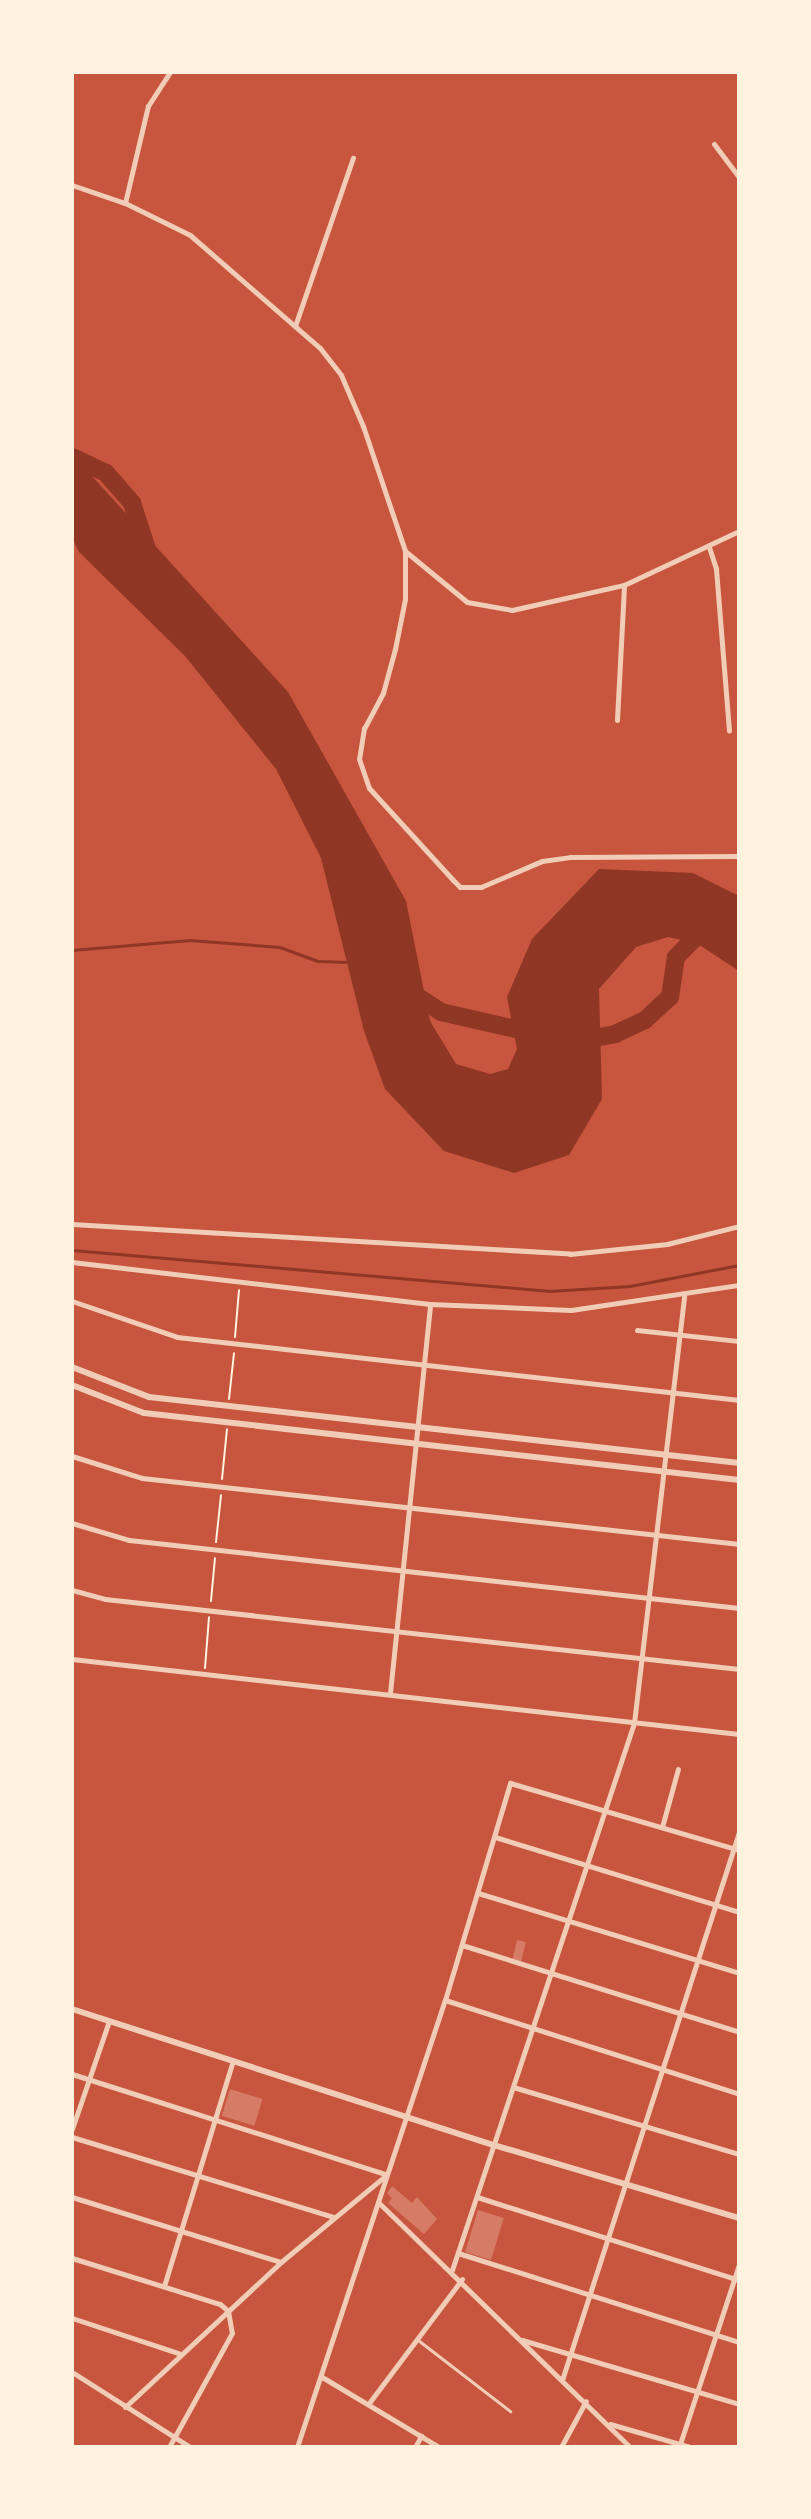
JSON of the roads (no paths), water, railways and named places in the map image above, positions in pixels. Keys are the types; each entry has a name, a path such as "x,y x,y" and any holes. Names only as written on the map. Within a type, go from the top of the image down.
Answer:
{"street":[{"path":"125,203 148,106 170,72"},
{"path":"713,144 739,177"},
{"path":"295,326 353,158"},
{"path":"72,185 125,203 190,235 295,326 341,375 363,426 405,551 405,599 395,649 383,693 364,728 359,759 369,788 394,819 436,857 453,880 460,887 481,887 542,861 570,857 739,856"},
{"path":"405,551 467,602 489,608 535,607 624,585 739,531"},
{"path":"709,547 716,569 729,730"},
{"path":"617,720 624,585"},
{"path":"72,1224 569,1254 667,1244 739,1226"},
{"path":"72,1262 430,1304 571,1310 684,1296 739,1285"},
{"path":"452,2270 634,1723 652,1599 684,1296"},
{"path":"72,1301 148,1330 234,1344 739,1401"},
{"path":"390,1693 430,1304"},
{"path":"637,1330 739,1340"},
{"path":"72,1367 149,1397 739,1463"},
{"path":"72,1385 144,1413 739,1480"},
{"path":"72,1456 142,1478 739,1544"},
{"path":"72,1523 129,1540 739,1608"},
{"path":"72,1590 105,1599 739,1670"},
{"path":"72,1657 739,1734"},
{"path":"662,1827 678,1769"},
{"path":"297,2447 445,2000 510,1783 736,1850"},
{"path":"562,2379 622,2183 696,1960 736,1850 739,1832"},
{"path":"495,1837 739,1912"},
{"path":"478,1893 739,1973"},
{"path":"462,1945 739,2032"},
{"path":"445,2000 739,2094"},
{"path":"72,2009 494,2145 739,2218"},
{"path":"72,2129 109,2021"},
{"path":"164,2286 233,2060"},
{"path":"72,2074 386,2175"},
{"path":"513,2087 739,2154"},
{"path":"72,2137 334,2217"},
{"path":"125,2407 178,2353 281,2262 386,2175"},
{"path":"72,2197 281,2262"},
{"path":"477,2197 737,2279"},
{"path":"378,2202 462,2279 519,2339 586,2401 626,2446"},
{"path":"458,2253 739,2342"},
{"path":"72,2258 220,2304 228,2311 232,2333 169,2447"},
{"path":"679,2446 737,2279 739,2264"},
{"path":"369,2403 462,2279"},
{"path":"72,2318 178,2353"},
{"path":"519,2339 739,2404"},
{"path":"72,2371 190,2447"},
{"path":"322,2377 439,2447"},
{"path":"561,2447 586,2401"},
{"path":"607,2424 690,2447"},
{"path":"415,2447 421,2436"}],"lane":[{"path":"417,2339 510,2411"}],"waterway":[{"path":"72,457 106,473 132,503 148,552"},
{"path":"577,1041 615,1034 645,1020 670,997 676,957 696,937 718,926 739,931"},
{"path":"72,950 190,940 280,947 318,961 348,962"},
{"path":"406,989 441,1012 537,1034"},
{"path":"72,1250 549,1291 630,1286 739,1265"}]}
